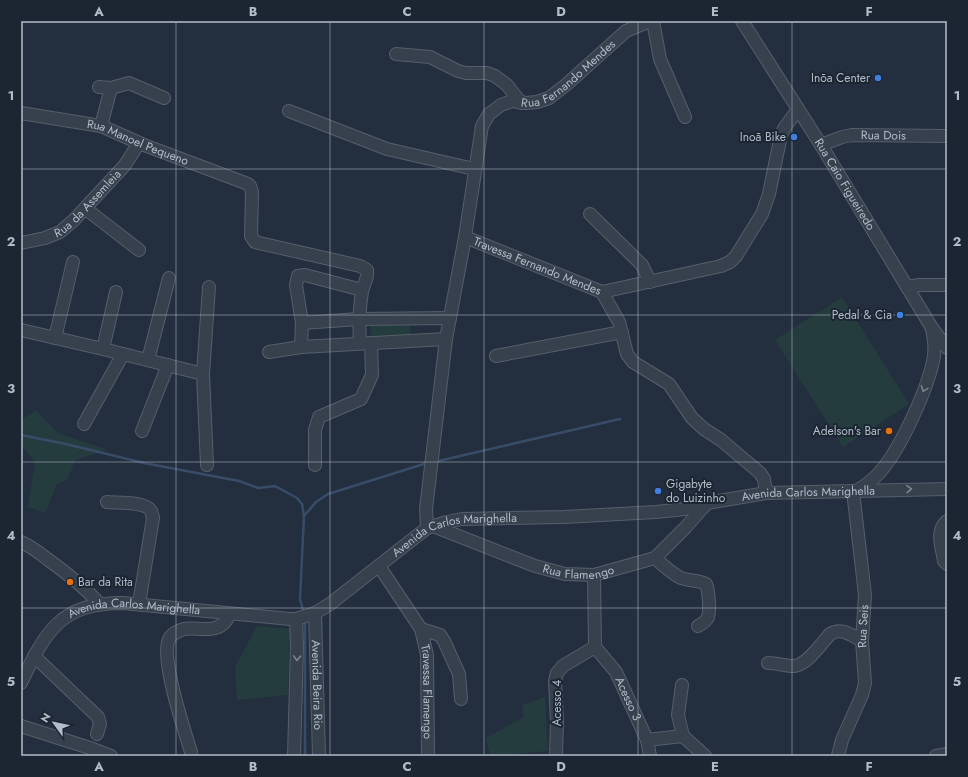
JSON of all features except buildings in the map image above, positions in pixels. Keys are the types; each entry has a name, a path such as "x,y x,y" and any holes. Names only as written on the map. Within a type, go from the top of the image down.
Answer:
{"street":[{"name":"Rua Fernando Mendes","path":"465,237 474,169 482,126 488,114 501,104 512,101 521,103 537,102 549,98 568,84 626,31 651,21"},
{"path":"651,21 660,59 685,117"},
{"name":"Rua Caio Figueiredo","path":"742,21 821,145 932,328 947,349"},
{"path":"396,54 430,57 458,71 466,73 487,73 496,76 507,85 521,103"},
{"path":"101,126 105,88 128,83 164,98"},
{"name":"Travessa Fernando Mendes","path":"430,527 426,509 446,339 465,237 602,292 721,266 730,262 736,256 762,214 769,194 781,135 798,109"},
{"path":"288,111 387,149 474,169"},
{"name":"Rua Manoel Pequeno","path":"21,113 101,126 139,143 248,184 252,192 251,236 255,242 360,266 367,270 368,274 362,290"},
{"name":"Rua Dois","path":"821,145 852,135 947,136"},
{"name":"Rua da Assemleia","path":"21,243 45,238 60,232 86,209 125,165 139,143"},
{"path":"86,209 139,250"},
{"path":"590,214 642,265 650,282"},
{"path":"55,338 73,262"},
{"path":"301,347 302,323 296,285 298,276 305,275 362,290 358,319 372,375 361,399 319,417 316,430 315,465"},
{"path":"148,360 169,278"},
{"path":"908,287 919,285 947,285"},
{"path":"207,465 203,374 209,287"},
{"path":"103,349 116,292"},
{"path":"602,292 619,322 627,354 633,362 669,384 692,418 760,473 764,479 766,493"},
{"path":"302,323 358,319 450,318"},
{"path":"854,491 867,484 881,471 897,446 919,401 930,374 934,351 932,328"},
{"path":"21,330 203,374"},
{"path":"496,356 622,332"},
{"path":"269,352 301,347 446,339"},
{"path":"934,351 940,348 947,349"},
{"path":"84,424 123,354"},
{"path":"142,431 168,365"},
{"path":"881,471 880,479 887,490"},
{"name":"Avenida Carlos Marighella","path":"21,683 34,656 49,632 64,617 80,609 100,604 139,604 230,614 305,616 330,604 430,527 462,519 564,517 656,512 686,509 706,503 766,493 947,488"},
{"name":"Rua Seis","path":"838,756 842,740 862,695 865,683 862,641 865,595 854,491"},
{"path":"107,502 140,504 146,506 151,511 153,518 139,604"},
{"name":"Rua Flamengo","path":"430,527 535,566 565,574 594,575 655,558 686,528 706,503"},
{"path":"947,521 942,525 940,536 944,561 947,564"},
{"path":"21,542 62,570 89,592 100,604"},
{"path":"655,558 682,578 706,584 708,590 708,616 705,622 698,626"},
{"name":"Travessa Flamengo","path":"379,566 421,629 427,655 428,755"},
{"path":"594,575 595,647"},
{"path":"191,752 171,683 167,651 169,639 174,632 185,629 213,628 223,624 230,614"},
{"name":"Avenida Beira Rio","path":"294,756 297,646 305,616"},
{"name":"Avenida Beira Rio","path":"305,616 319,756"},
{"name":"Travessa Flamengo","path":"421,629 440,635 444,640 459,674 461,699"},
{"path":"768,663 793,666 799,665 807,659 833,632 843,631 862,641"},
{"name":"Acesso 3","path":"595,647 616,672 647,740 650,756"},
{"name":"Acesso 4","path":"556,756 557,722 555,681 557,673 563,666 595,647"},
{"path":"34,656 98,717 100,724 97,734"},
{"path":"682,685 678,715 683,736 705,756"},
{"path":"21,726 112,756"},
{"path":"647,740 683,736"},
{"path":"936,756 947,754"}],"green space":[{"path":"842,297 909,404 843,447 775,340"},
{"path":"410,317 411,336 371,339 370,320"},
{"path":"36,410 58,433 108,450 75,460 68,479 57,484 45,513 28,507 35,462 21,445 21,420"},
{"path":"257,626 290,629 288,695 237,700 235,667"},
{"path":"545,697 548,751 490,756 486,738 524,717 522,705"}],"waterway":[{"path":"434,462 620,419"},
{"path":"21,435 66,444 144,463 239,481 258,488 275,486 297,498 302,504 304,516 300,599 304,614"},
{"path":"304,516 316,502 328,494 427,463"},
{"path":"305,621 305,756"}],"place":[{"name":"Inõa Center","path":"878,78"},
{"name":"Inoã Bike","path":"794,137"},
{"name":"Pedal & Cia","path":"900,315"},
{"name":"Adelson's Bar","path":"889,431"},
{"name":"Gigabyte do Luizinho","path":"658,491"},
{"name":"Bar da Rita","path":"70,582"}]}
